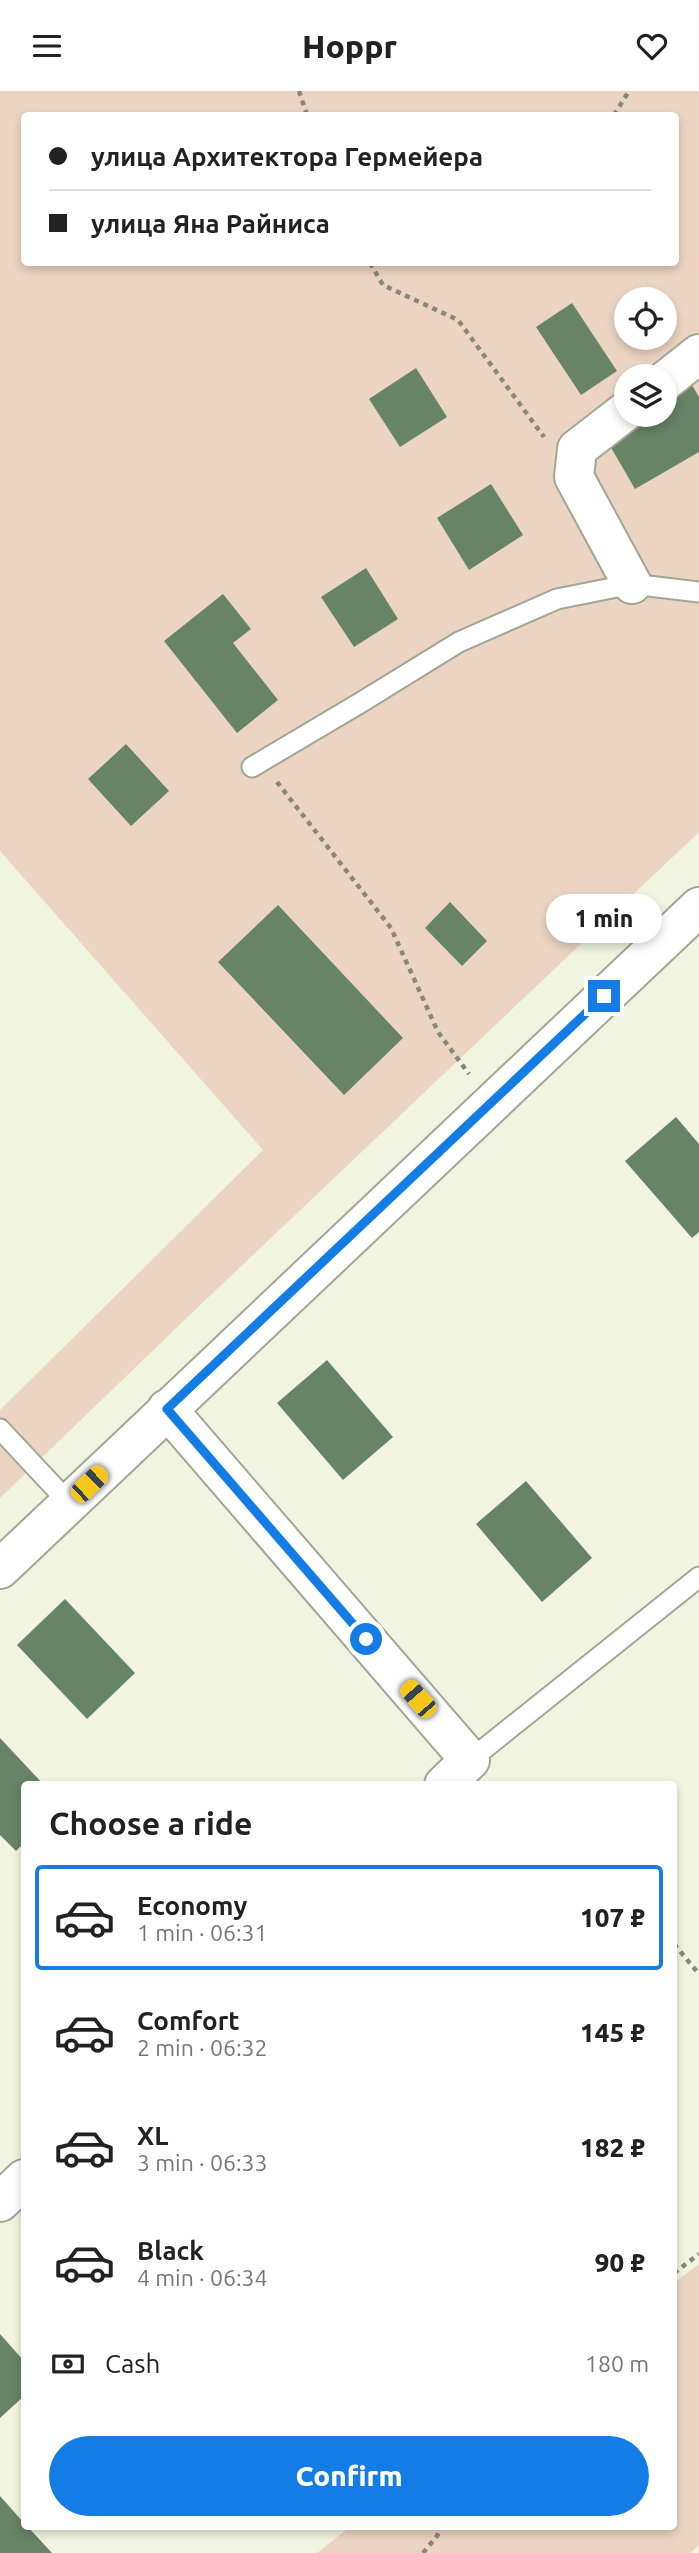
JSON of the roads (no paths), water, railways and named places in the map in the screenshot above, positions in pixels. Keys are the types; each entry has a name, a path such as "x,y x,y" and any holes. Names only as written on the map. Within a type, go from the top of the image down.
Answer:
{"street":[{"path":"677,371 699,354"},
{"path":"614,420 577,449 574,477 632,585"},
{"path":"0,1569 699,907"},
{"path":"167,1409 457,1772"},
{"path":"0,2202 21,2182"}],"lane":[{"path":"256,764 459,642 556,599 632,585 699,592"},
{"path":"0,1429 69,1503"},
{"path":"457,1772 699,1577"}]}
